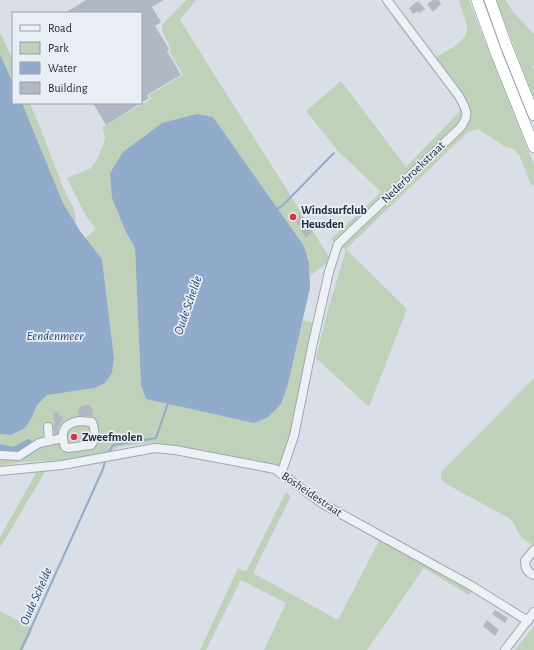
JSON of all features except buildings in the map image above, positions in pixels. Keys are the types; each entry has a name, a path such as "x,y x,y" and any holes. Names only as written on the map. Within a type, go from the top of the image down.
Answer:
{"highway":[{"path":"477,0 497,55 534,147"},
{"path":"490,0 534,115"}],"street":[{"name":"Nederbroekstraat","path":"282,474 294,436 327,279 338,244 466,121 467,112 459,96 387,0"},
{"path":"48,428 49,441"},
{"path":"0,455 21,455 39,443 63,438"},
{"name":"Bosheidestraat","path":"0,471 62,465 155,448 175,450 275,469 323,504 470,585 528,620"},
{"path":"534,550 525,561 525,565 531,574 534,575"},
{"path":"505,650 534,612"}],"green space":[{"path":"186,0 196,0 180,20 331,260 310,276 309,263 304,246 213,117 126,232 135,248 141,385 146,399 254,423 267,418 288,384 303,320 314,323 292,428 281,464 277,466 166,444 150,443 119,447 108,452 64,460 22,462 0,466 0,434 11,435 32,417 37,405 47,395 60,392 112,373 114,358 102,259 85,238 96,229 86,216 67,178 91,168 104,143 105,137 102,127 151,99 149,95 183,75 169,51 171,49 162,31 162,25"},
{"path":"381,0 385,0 402,23 408,19 436,57 456,45 464,37 467,27 459,0 469,0 534,165 534,185 532,186 519,155 514,149 504,146 478,129 468,132 346,249 407,309 369,407 316,358 326,316 346,250 331,239 381,192 338,151 306,111 341,81 406,167 460,111 457,102"},
{"path":"496,0 506,0 513,12 534,34 534,65 532,66 534,70 534,99"},
{"path":"0,32 12,58 12,81 0,54"},
{"path":"22,104 30,104 73,209 76,224 63,203"},
{"path":"534,378 533,546 520,536 513,522 509,518 446,484 441,479 441,472"},
{"path":"46,470 0,548 0,537 37,471"},
{"path":"286,492 291,496 253,573 338,620 380,539 473,590 469,595 424,568 367,650 264,650 286,603 241,580 206,650 200,650 238,568 246,572"},
{"path":"0,611 33,629 23,650 0,650"},
{"path":"534,626 534,650 515,650"}],"water":[{"name":"Eendenmeer","path":"0,54 12,81 12,104 22,104 63,203 80,231 102,259 114,358 112,373 105,383 94,388 47,395 37,405 25,428 11,435 0,434"},
{"path":"197,114 213,117 304,246 309,263 310,288 288,384 281,404 267,418 254,423 146,399 141,385 135,248 126,232 112,198 110,173 123,152 162,123"}],"waterway":[{"name":"Oude Schelde","path":"276,210 283,205 334,153"},
{"name":"Oude Schelde","path":"109,452 113,445 156,438 168,403"},
{"path":"0,447 14,450 29,442 31,444"},
{"name":"Oude Schelde","path":"21,650 103,469 105,461"}],"place":[{"name":"Windsurfclub Heusden","path":"293,217"},
{"name":"Zweefmolen","path":"74,437"}]}
